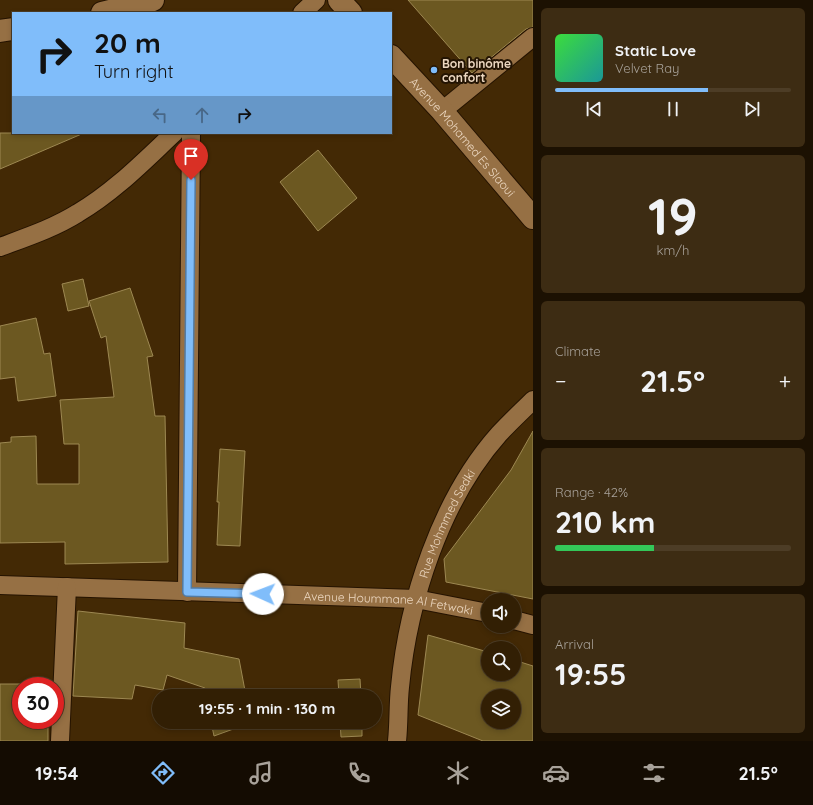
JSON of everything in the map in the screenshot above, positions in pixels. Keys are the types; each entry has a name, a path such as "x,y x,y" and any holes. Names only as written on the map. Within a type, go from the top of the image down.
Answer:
{"street":[{"path":"106,12 153,0"},
{"path":"303,12 316,0"},
{"path":"339,0 350,12"},
{"path":"0,31 12,30"},
{"path":"442,111 533,37"},
{"name":"Avenue Mohamed Es Slaoui","path":"392,57 442,111 533,218"},
{"path":"0,247 41,232 78,213 112,190 173,134"},
{"path":"187,592 191,134"},
{"name":"Rue Mohmmed Sedki","path":"397,741 400,686 416,599 436,537 465,481 498,435 533,400"},
{"name":"Avenue Hoummane Al Fetwaki","path":"0,585 416,599 481,612"},
{"path":"60,741 67,587"},
{"path":"521,622 533,626"}],"building":[{"path":"408,0 533,0 533,27 526,29 472,73"},
{"path":"0,133 82,134 0,169"},
{"path":"318,150 357,198 318,231 280,182"},
{"path":"83,279 89,306 68,311 62,284"},
{"path":"130,288 153,356 147,357 155,416 165,416 168,562 65,564 65,542 0,543 0,443 11,442 11,437 36,436 37,484 79,484 79,444 64,444 60,400 114,397 106,336 101,338 89,301"},
{"path":"36,318 44,354 50,353 56,396 18,401 15,377 0,379 0,326"},
{"path":"533,431 533,599 521,597 521,593 502,593 446,582 444,559 511,470"},
{"path":"220,449 245,451 240,546 217,545 219,502 217,502"},
{"path":"78,611 185,623 184,648 239,659 245,689 205,689 167,675 163,689 135,685 132,699 73,696"},
{"path":"428,635 481,650 481,681 521,681 521,662 533,666 533,741 483,741 418,715"},
{"path":"360,679 361,689 339,689 338,680"},
{"path":"0,684 12,684 12,729 48,729 48,741 0,741"},
{"path":"212,729 233,729 214,736"},
{"path":"340,729 362,729 362,736 341,737"}],"place":[{"name":"Bon binôme confort","path":"434,70"}],"route":[{"path":"191,180 187,592 263,594"}]}
